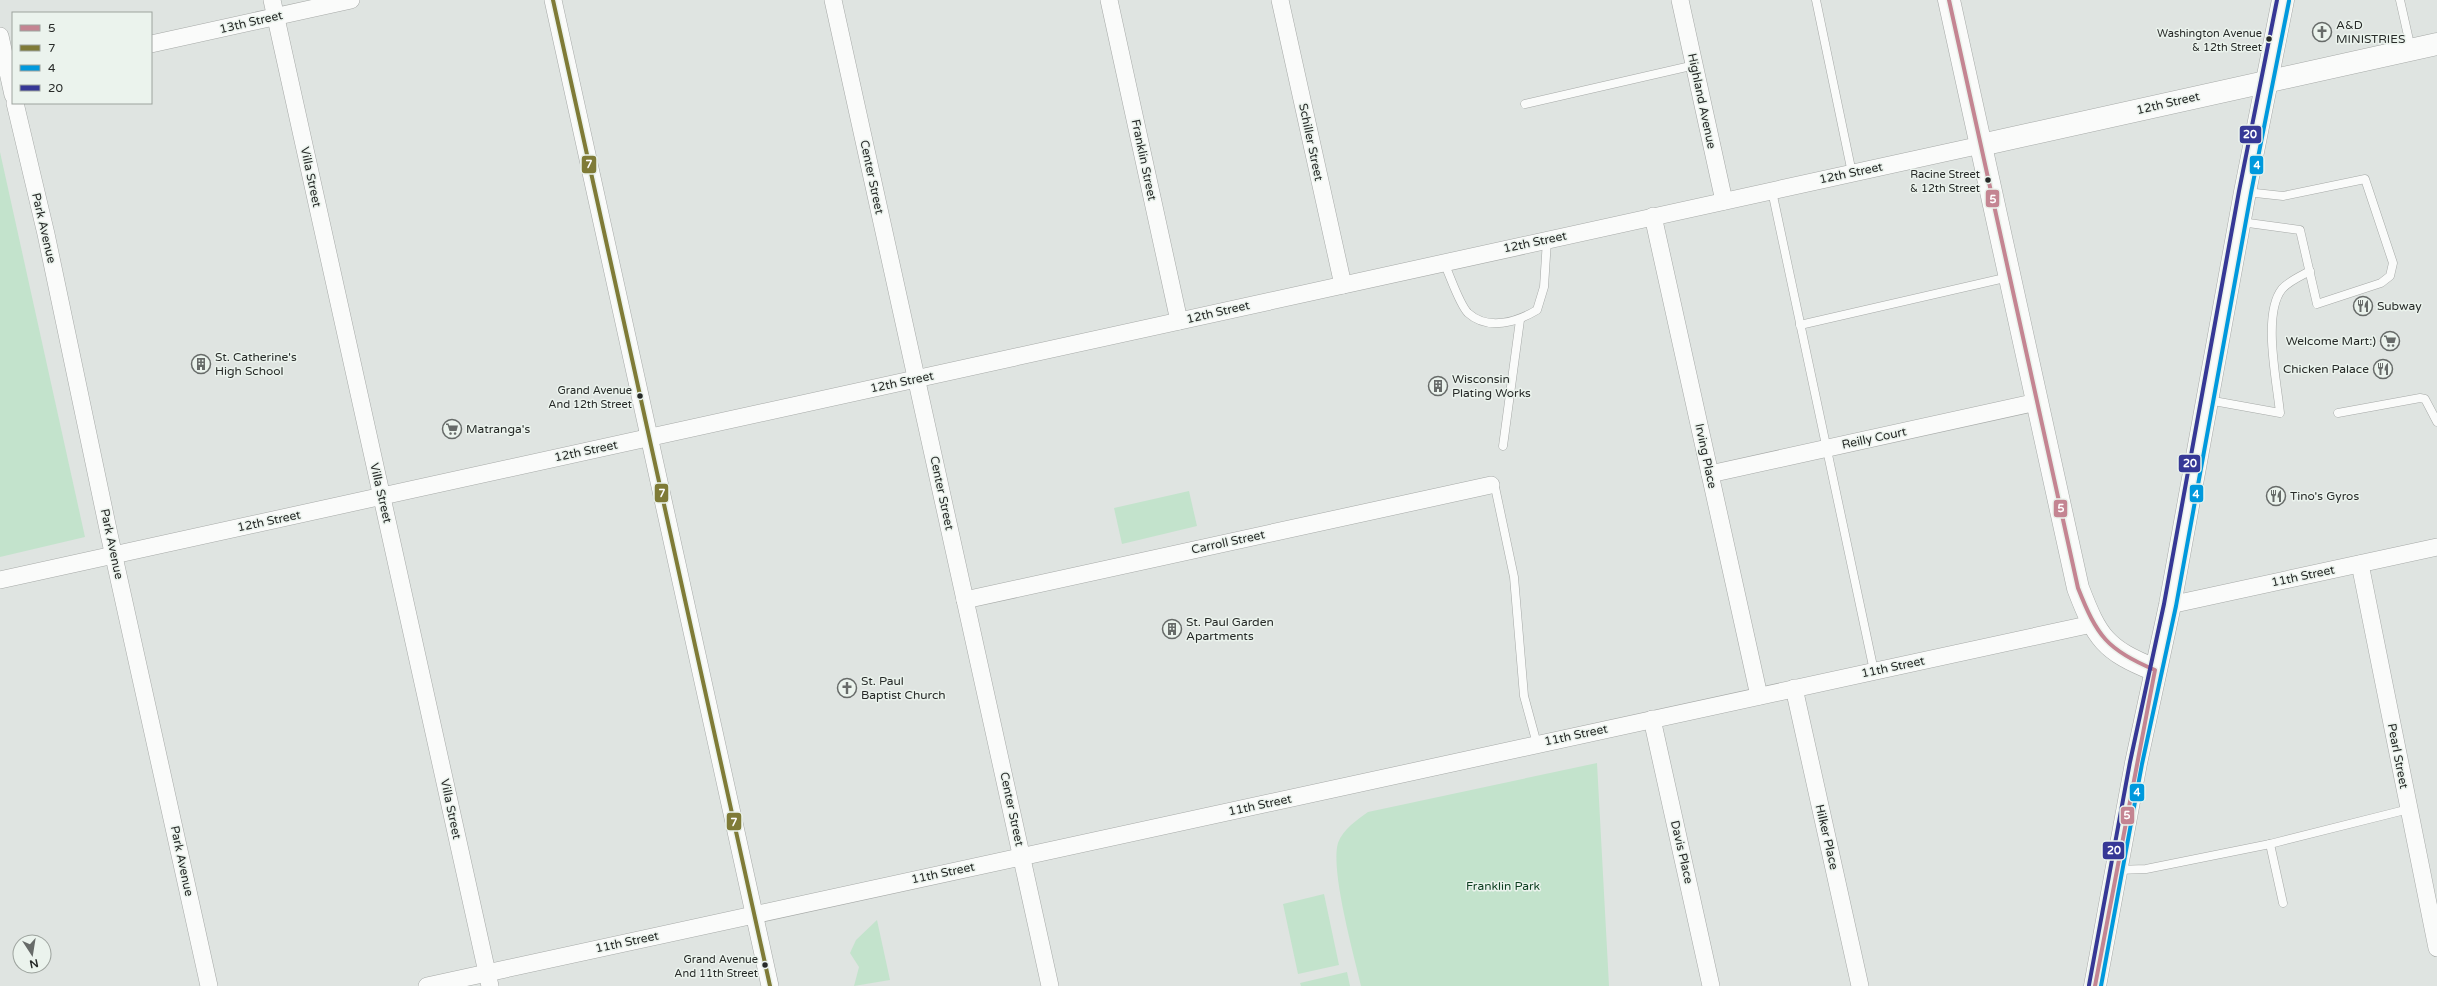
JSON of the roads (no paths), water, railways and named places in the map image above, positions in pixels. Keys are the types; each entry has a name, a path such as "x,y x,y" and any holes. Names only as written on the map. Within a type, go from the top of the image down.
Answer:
{"main road":[{"path":"1949,0 2078,588 2092,624 2112,649 2132,661 2155,670"},
{"path":"2095,986 2155,670 2170,605 2239,222 2269,80 2283,0"},
{"name":"12th Street","path":"1981,145 2437,44"}],"street":[{"name":"Villa Street","path":"272,0 488,980"},
{"name":"13th Street","path":"152,44 351,0"},
{"path":"553,0 770,986"},
{"name":"Center Street","path":"833,0 1050,986"},
{"name":"Franklin Street","path":"1109,0 1179,321"},
{"name":"Schiller Street","path":"1280,0 1342,285"},
{"name":"Highland Avenue","path":"1680,0 1724,201"},
{"path":"0,36 7,76 12,92"},
{"name":"Park Avenue","path":"15,104 46,234 114,555 209,986"},
{"name":"12th Street","path":"0,580 1981,145"},
{"name":"Irving Place","path":"1653,216 1759,696"},
{"name":"Reilly Court","path":"1710,474 2037,402"},
{"name":"Carroll Street","path":"965,600 1491,485"},
{"name":"11th Street","path":"2170,605 2437,547"},
{"name":"Pearl Street","path":"2360,564 2437,948"},
{"name":"11th Street","path":"427,986 488,980 754,914 2092,624"},
{"name":"Hilker Place","path":"1794,688 1860,986"},
{"name":"Davis Place","path":"1652,719 1712,986"}],"lane":[{"path":"1816,0 1852,173"},
{"path":"2400,0 2411,50"},
{"path":"1526,104 1695,66"},
{"path":"2239,222 2300,230 2317,304 2381,283 2390,276 2393,263 2365,179 2282,196 2245,192"},
{"path":"1772,190 1800,326 1828,448 1874,671"},
{"path":"1444,263 1468,312 1482,321 1501,323 1520,320 1537,310 1544,287 1547,240"},
{"path":"2207,400 2280,413 2272,329 2275,302 2282,289 2310,271"},
{"path":"1800,326 2010,277"},
{"path":"1503,446 1520,320"},
{"path":"2338,412 2420,398 2425,399 2437,422"},
{"path":"1491,485 1495,487 1501,510 1514,577 1524,696 1537,744"},
{"path":"2116,870 2146,868 2270,844 2409,809"},
{"path":"2270,844 2283,903"}],"place":[{"name":"A&D MINISTRIES","path":"2322,32"},
{"name":"Washington Avenue & 12th Street","path":"2269,39"},
{"name":"Racine Street & 12th Street","path":"1988,180"},
{"name":"Subway","path":"2363,306"},
{"name":"Welcome Mart:)","path":"2390,341"},
{"name":"St. Catherine's High School","path":"201,364"},
{"name":"Chicken Palace","path":"2383,369"},
{"name":"Wisconsin Plating Works","path":"1438,386"},
{"name":"Grand Avenue And 12th Street","path":"640,396"},
{"name":"Matranga's","path":"452,429"},
{"name":"Tino's Gyros","path":"2276,496"},
{"name":"St. Paul Garden Apartments","path":"1172,629"},
{"name":"St. Paul Baptist Church","path":"847,688"},
{"name":"Grand Avenue And 11th Street","path":"765,965"}],"park label":[{"name":"Franklin Park","path":"1503,886"}]}
